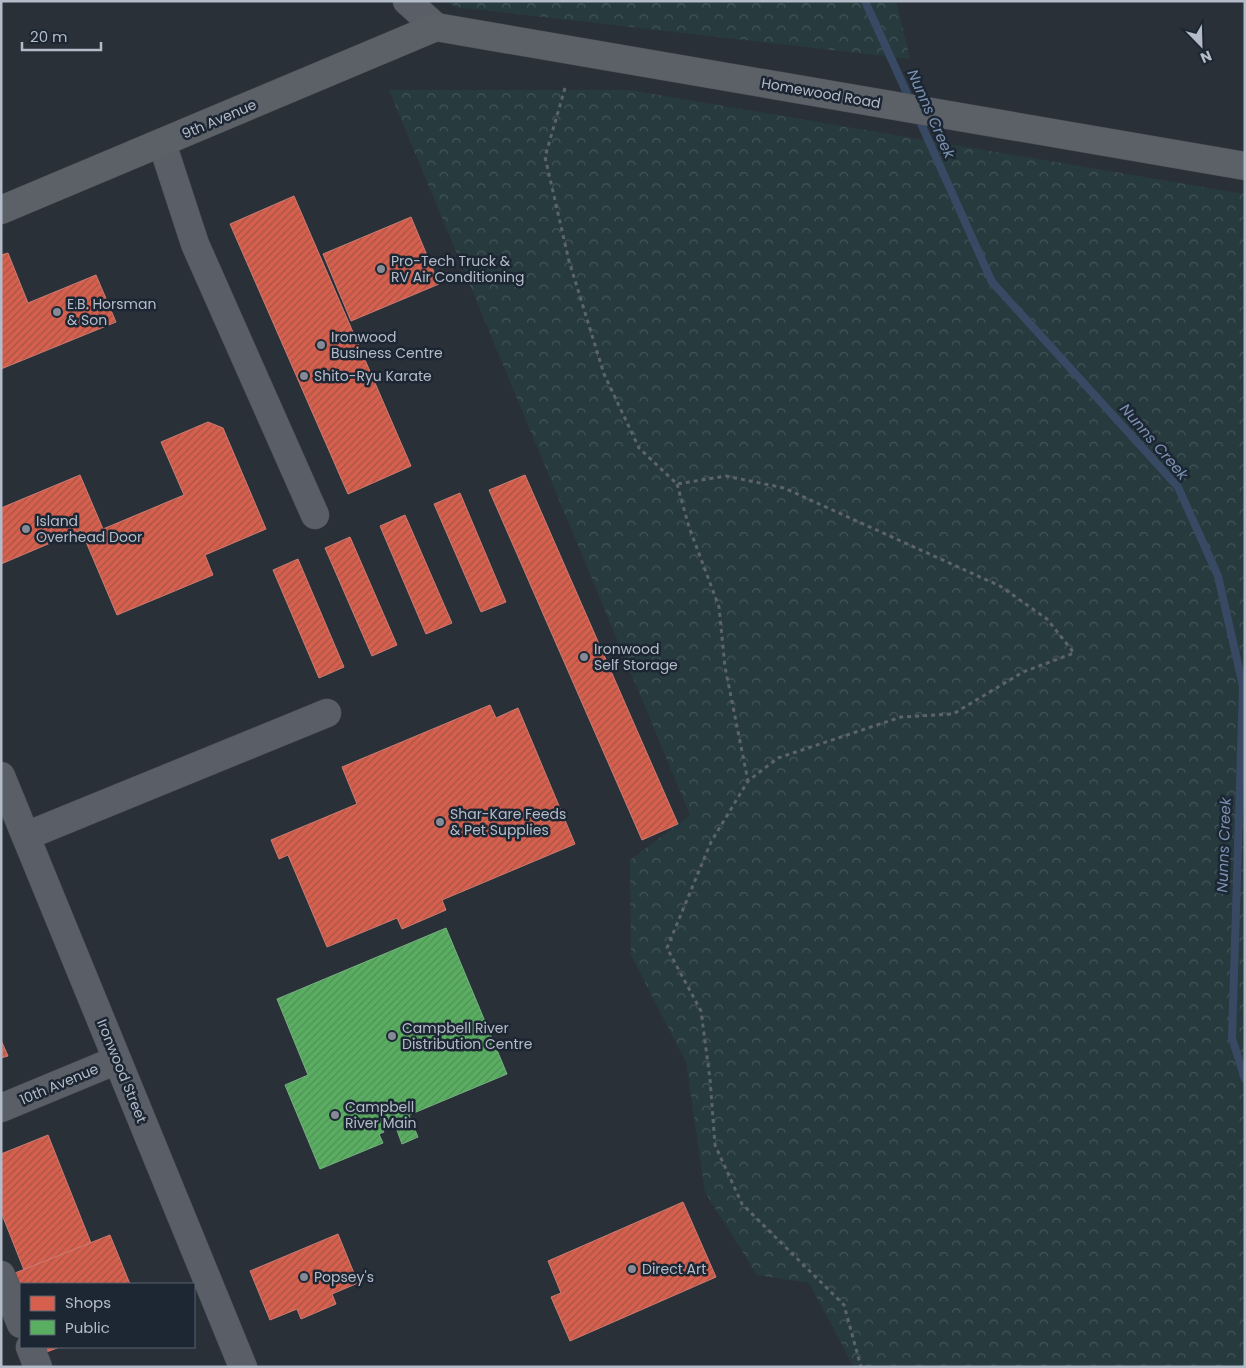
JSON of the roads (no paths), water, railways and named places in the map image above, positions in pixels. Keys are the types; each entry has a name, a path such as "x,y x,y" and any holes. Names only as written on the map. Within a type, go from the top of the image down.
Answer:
{"main road":[{"name":"9th Avenue","path":"1,210 436,28"},
{"name":"Homewood Road","path":"436,28 1245,166"}],"street":[{"path":"408,1 436,28"},
{"path":"162,143 195,244 315,515"},
{"path":"26,836 327,713"},
{"name":"Ironwood Street","path":"1,776 243,1367"},
{"name":"10th Avenue","path":"1,1108 117,1060"},
{"path":"1,1275 20,1322"},
{"path":"30,1348 38,1367"}],"waterway":[{"name":"Nunns Creek","path":"865,1 911,102"},
{"name":"Nunns Creek","path":"918,117 992,282 1178,487 1218,576 1243,686 1232,1038 1245,1079"}],"place":[{"name":"Pro-Tech Truck & RV Air Conditioning","path":"381,269"},
{"name":"E.B. Horsman & Son","path":"57,312"},
{"name":"Ironwood Business Centre","path":"321,345"},
{"name":"Shito-Ryu Karate","path":"304,376"},
{"name":"Island Overhead Door","path":"26,529"},
{"name":"Ironwood Self Storage","path":"584,657"},
{"name":"Shar-Kare Feeds & Pet Supplies","path":"440,822"},
{"name":"Campbell River Distribution Centre","path":"392,1036"},
{"name":"Campbell River Main","path":"335,1115"},
{"name":"Direct Art","path":"632,1269"},
{"name":"Popsey's","path":"304,1277"}]}
